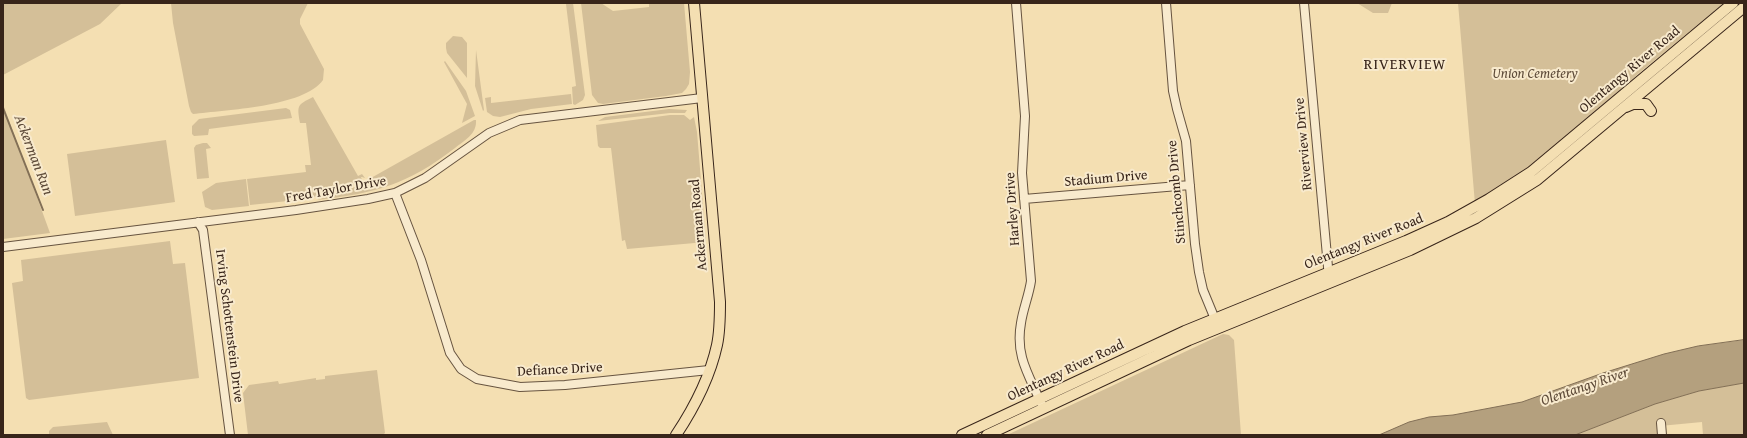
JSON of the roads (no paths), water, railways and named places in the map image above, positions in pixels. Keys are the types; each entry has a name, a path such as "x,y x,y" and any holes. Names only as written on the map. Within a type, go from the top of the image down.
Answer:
{"main road":[{"name":"Ackerman Road","path":"676,435 698,397 709,370 719,331 720,302 694,3"},
{"name":"Olentangy River Road","path":"987,435 1216,324 1328,272 1423,234 1478,206 1531,172 1733,3"},
{"name":"Olentangy River Road","path":"962,435 1185,331 1216,324 1329,283 1450,232 1494,208 1537,180 1744,7"},
{"path":"1621,109 1633,104 1641,103 1646,104 1651,111"}],"street":[{"name":"Harley Drive","path":"1016,3 1025,116 1022,173 1031,281 1030,292 1021,321 1019,345 1025,370 1043,408"},
{"name":"Stinchcomb Drive","path":"1166,3 1173,91 1186,141 1194,244 1203,290 1216,324"},
{"name":"Riverview Drive","path":"1304,3 1329,283"},
{"name":"Fred Taylor Drive","path":"3,247 343,204 395,193 424,178 489,133 520,120 702,98"},
{"name":"Stadium Drive","path":"1024,199 1190,185"},
{"name":"Defiance Drive","path":"395,193 421,260 450,353 458,366 467,374 477,379 504,385 538,387 709,370"},
{"name":"Irving Schottenstein Drive","path":"198,222 204,230 230,435"},
{"path":"1661,423 1662,435"}],"water":[{"name":"Olentangy River","path":"1744,340 1744,383 1699,391 1655,404 1575,435 1379,435 1409,422 1429,417 1453,415 1522,402 1603,373 1664,354 1698,346"}],"waterway":[{"name":"Ackerman Run","path":"3,108 43,210"}],"district":[{"name":"RIVERVIEW","path":"1405,65"}],"park label":[{"name":"Union Cemetery","path":"1535,74"}]}
